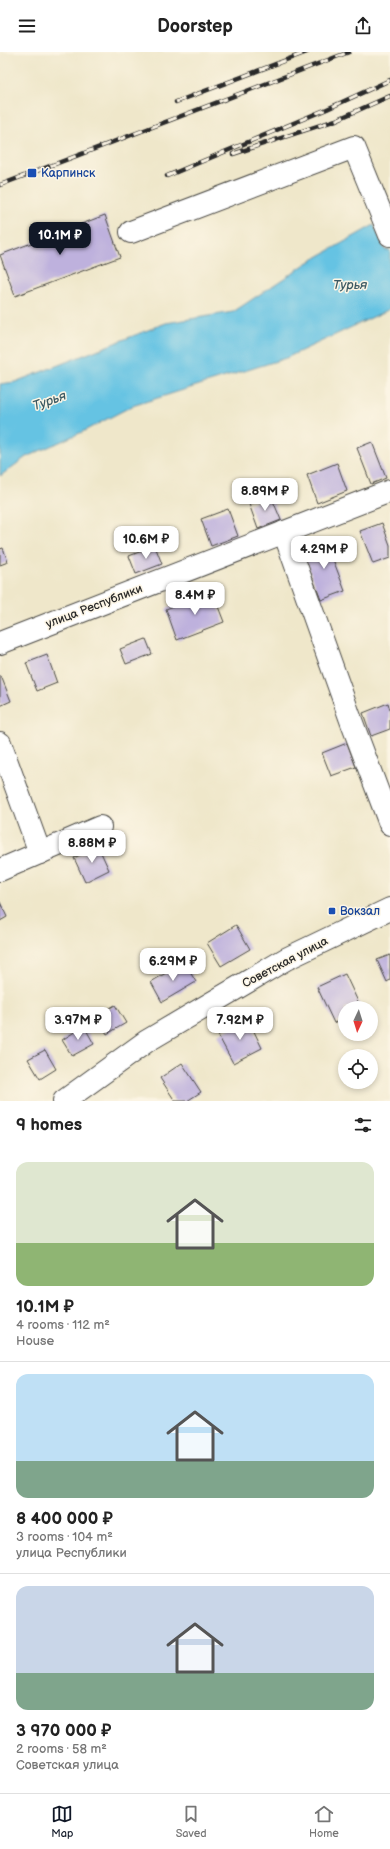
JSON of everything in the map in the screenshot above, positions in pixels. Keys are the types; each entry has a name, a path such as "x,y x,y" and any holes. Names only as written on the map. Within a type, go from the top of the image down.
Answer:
{"street":[{"path":"131,232 354,147 390,235"},
{"name":"улица Республики","path":"0,643 390,491"},
{"path":"284,532 352,723 390,824"},
{"path":"0,743 40,853"},
{"path":"0,870 100,827"},
{"name":"Советская улица","path":"64,1101 146,1041 279,963 390,909"}],"water":[{"name":"Турья","path":"374,225 385,250 390,250 390,309 286,358 132,406 82,432 26,457 0,476 0,384 15,382 166,323 233,312 307,263"}],"building":[{"path":"105,215 120,257 15,296 0,255"},
{"path":"372,442 386,478 371,484 357,448"},
{"path":"337,463 347,491 317,503 307,475"},
{"path":"271,496 281,520 258,529 249,504"},
{"path":"228,509 238,536 211,546 201,519"},
{"path":"382,523 390,545 390,558 373,564 360,531"},
{"path":"326,541 345,591 321,600 302,550"},
{"path":"155,546 162,564 136,574 129,556"},
{"path":"3,548 8,562 0,565 0,549"},
{"path":"212,591 224,622 177,640 166,609"},
{"path":"146,639 152,654 126,664 120,649"},
{"path":"47,655 57,683 37,691 26,663"},
{"path":"0,676 11,701 0,706"},
{"path":"388,703 390,710 390,729 371,736 363,713"},
{"path":"347,743 356,767 331,776 322,753"},
{"path":"98,846 109,870 85,882 74,858"},
{"path":"0,902 7,917 0,921"},
{"path":"236,925 250,949 221,966 207,943"},
{"path":"390,955 390,980 387,982 377,960"},
{"path":"184,962 196,982 162,1002 151,982"},
{"path":"345,974 358,1001 338,1001 338,1021 334,1023 317,987"},
{"path":"115,1005 126,1023 107,1034 96,1016"},
{"path":"248,1019 262,1048 233,1063 218,1035"},
{"path":"84,1026 94,1044 72,1056 62,1040"},
{"path":"45,1050 56,1069 40,1079 28,1059"},
{"path":"182,1063 201,1092 187,1101 175,1101 160,1078"}],"railway":[{"path":"176,102 307,52"},
{"path":"0,185 349,52"},
{"path":"167,176 327,109 390,80"},
{"path":"233,154 336,120 390,96"}],"place":[{"name":"Карпинск","path":"32,173"},
{"name":"Вокзал","path":"332,911"}]}
